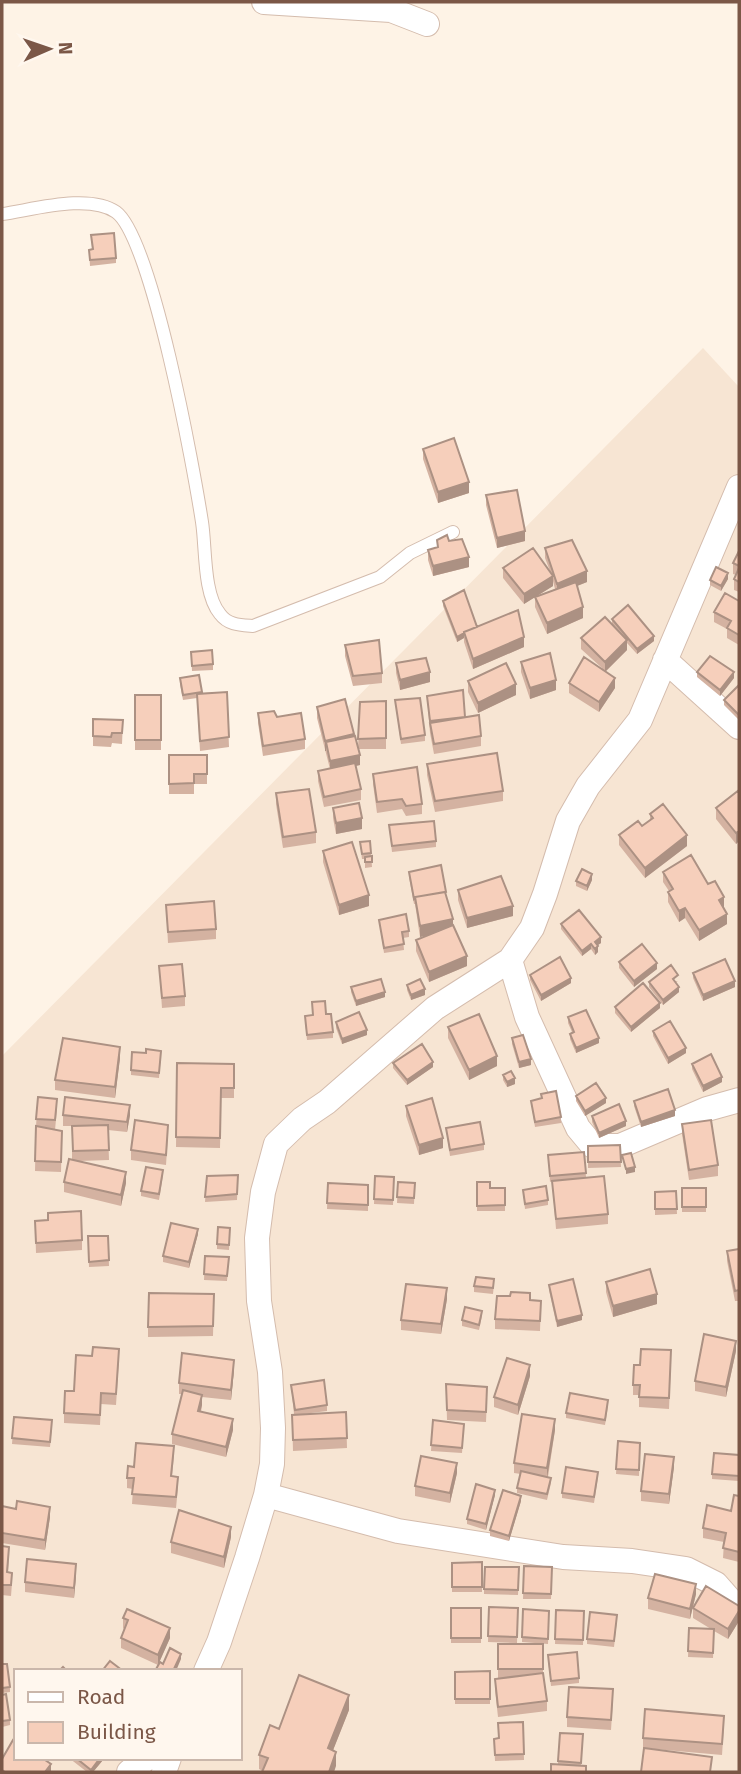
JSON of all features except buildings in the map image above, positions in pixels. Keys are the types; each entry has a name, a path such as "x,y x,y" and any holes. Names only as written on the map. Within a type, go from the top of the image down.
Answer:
{"street":[{"path":"264,2 391,10 427,24"},
{"path":"207,1669 219,1642 266,1495 272,1464 270,1372 259,1301 257,1238 263,1192 276,1144 435,1008 510,960 532,928 568,821 588,786 640,720 739,487"},
{"path":"665,660 739,727"},
{"path":"510,960 527,1017 578,1128 593,1146 620,1146 707,1109 739,1100"},
{"path":"266,1495 398,1531 564,1557 632,1561 686,1569 716,1584 739,1610"},
{"path":"129,1772 144,1760"}],"lane":[{"path":"2,214 64,204 94,205 117,212 133,233 161,322 189,443 211,599 220,616 234,625 253,626 380,577 410,553 453,533"}],"shaded area":[{"path":"703,348 739,387 739,1772 2,1772 2,1056"}]}
